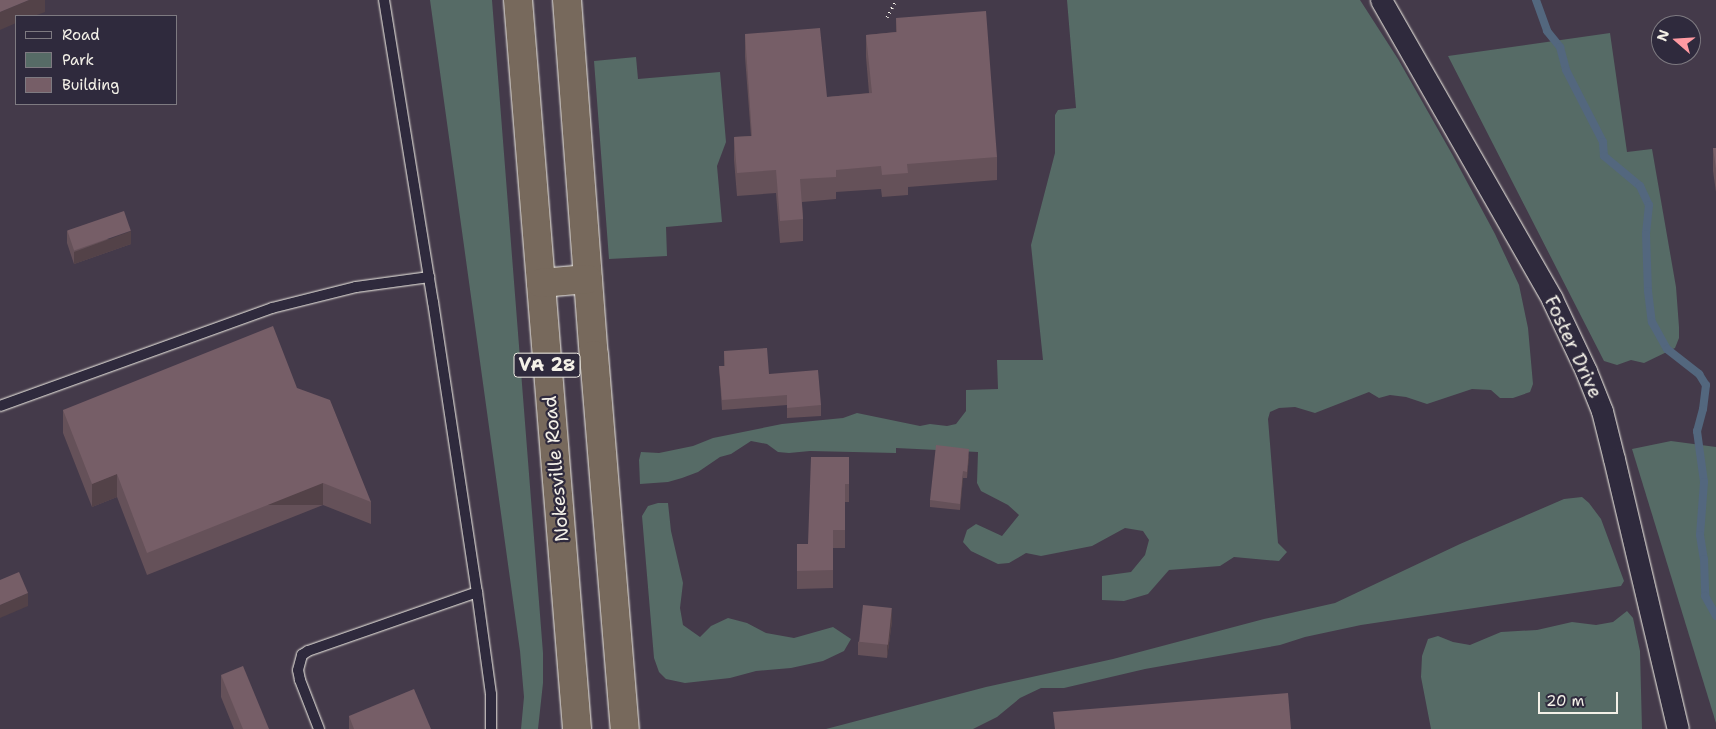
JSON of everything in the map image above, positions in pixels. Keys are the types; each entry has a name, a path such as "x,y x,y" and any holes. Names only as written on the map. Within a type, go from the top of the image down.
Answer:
{"highway":[{"name":"Nokesville Road","path":"518,0 577,729"},
{"name":"VA 28","path":"567,0 625,729"},
{"path":"541,283 588,279"}],"street":[{"name":"Foster Drive","path":"1381,0 1552,300 1586,371 1602,411 1678,729"}],"lane":[{"path":"384,0 477,592 491,694 491,729"},
{"path":"0,406 272,308 356,287 429,277"},
{"path":"320,729 300,680 298,670 302,656 308,651 477,592"}],"path":[{"path":"887,18 896,0"}],"green space":[{"path":"430,0 492,0 543,653 543,683 538,729 521,729 524,697 520,651"},
{"path":"1067,0 1360,0 1398,59 1452,154 1495,234 1519,285 1528,328 1533,384 1530,392 1513,398 1500,398 1491,390 1472,389 1427,404 1406,397 1390,395 1379,398 1369,392 1315,413 1295,407 1279,408 1270,412 1268,419 1278,543 1287,552 1279,561 1234,557 1220,566 1169,570 1148,594 1124,601 1102,600 1102,576 1131,572 1145,555 1149,540 1143,531 1125,528 1092,546 1041,556 1026,553 1009,563 998,564 971,551 963,542 967,530 976,524 1002,536 1019,515 1008,505 981,491 977,483 978,452 896,448 896,453 810,451 789,453 778,452 767,444 751,441 731,454 720,457 698,472 668,482 640,484 639,460 641,452 659,453 693,446 713,438 782,424 843,418 857,413 920,426 956,424 966,411 966,390 998,389 997,360 1043,360 1031,245 1055,153 1055,115 1058,110 1076,108"},
{"path":"1610,33 1627,152 1652,149 1676,287 1679,327 1679,338 1675,348 1644,363 1631,360 1617,365 1604,361 1448,56"},
{"path":"636,57 638,79 720,72 726,142 717,166 722,222 666,227 667,256 609,259 594,61"},
{"path":"1671,441 1716,447 1716,723 1632,449"},
{"path":"1582,497 1601,519 1624,581 1621,586 1361,625 1305,637 1280,645 1145,669 1064,688 1041,688 1020,698 997,717 973,729 826,729 986,687 1113,659 1264,619 1335,603 1460,544 1564,499"},
{"path":"668,503 671,531 683,583 680,608 683,625 700,637 711,626 728,618 747,623 766,633 794,638 833,627 851,639 844,651 823,661 791,668 756,671 730,678 685,683 666,679 659,672 654,658 642,516 648,506"},
{"path":"1627,611 1633,618 1640,651 1642,729 1431,729 1421,677 1422,656 1428,639 1438,636 1453,642 1470,645 1501,632 1537,630 1572,622 1596,625 1613,622"}],"building":[{"path":"0,0 29,0 0,12"},
{"path":"986,11 997,157 907,164 908,173 882,175 881,166 836,170 836,177 800,179 803,219 780,221 776,170 737,173 734,137 752,136 745,34 820,28 827,97 872,93 866,35 897,32 896,18"},
{"path":"1713,148 1716,148 1716,169"},
{"path":"124,211 131,231 74,250 67,231"},
{"path":"273,326 297,388 330,400 371,502 323,483 147,553 117,474 92,484 63,410"},
{"path":"767,348 769,374 818,370 821,405 787,408 787,395 722,400 719,366 725,366 724,351"},
{"path":"936,445 969,449 967,472 963,471 960,504 930,500"},
{"path":"811,457 849,457 849,484 845,484 845,530 833,530 833,570 797,571 797,544 808,544"},
{"path":"19,572 28,593 0,605 0,580"},
{"path":"863,605 892,608 888,645 859,642"},
{"path":"243,666 269,729 243,729 221,675"},
{"path":"414,689 431,729 354,729 349,716"},
{"path":"1288,693 1291,729 1055,729 1053,712"}],"waterway":[{"path":"1536,0 1547,31 1560,47 1566,70 1603,142 1604,156 1640,186 1649,205 1646,234 1648,291 1652,322 1667,349 1699,374 1706,385 1703,409 1697,431 1704,482 1700,535 1704,559 1705,596 1716,616"}]}
